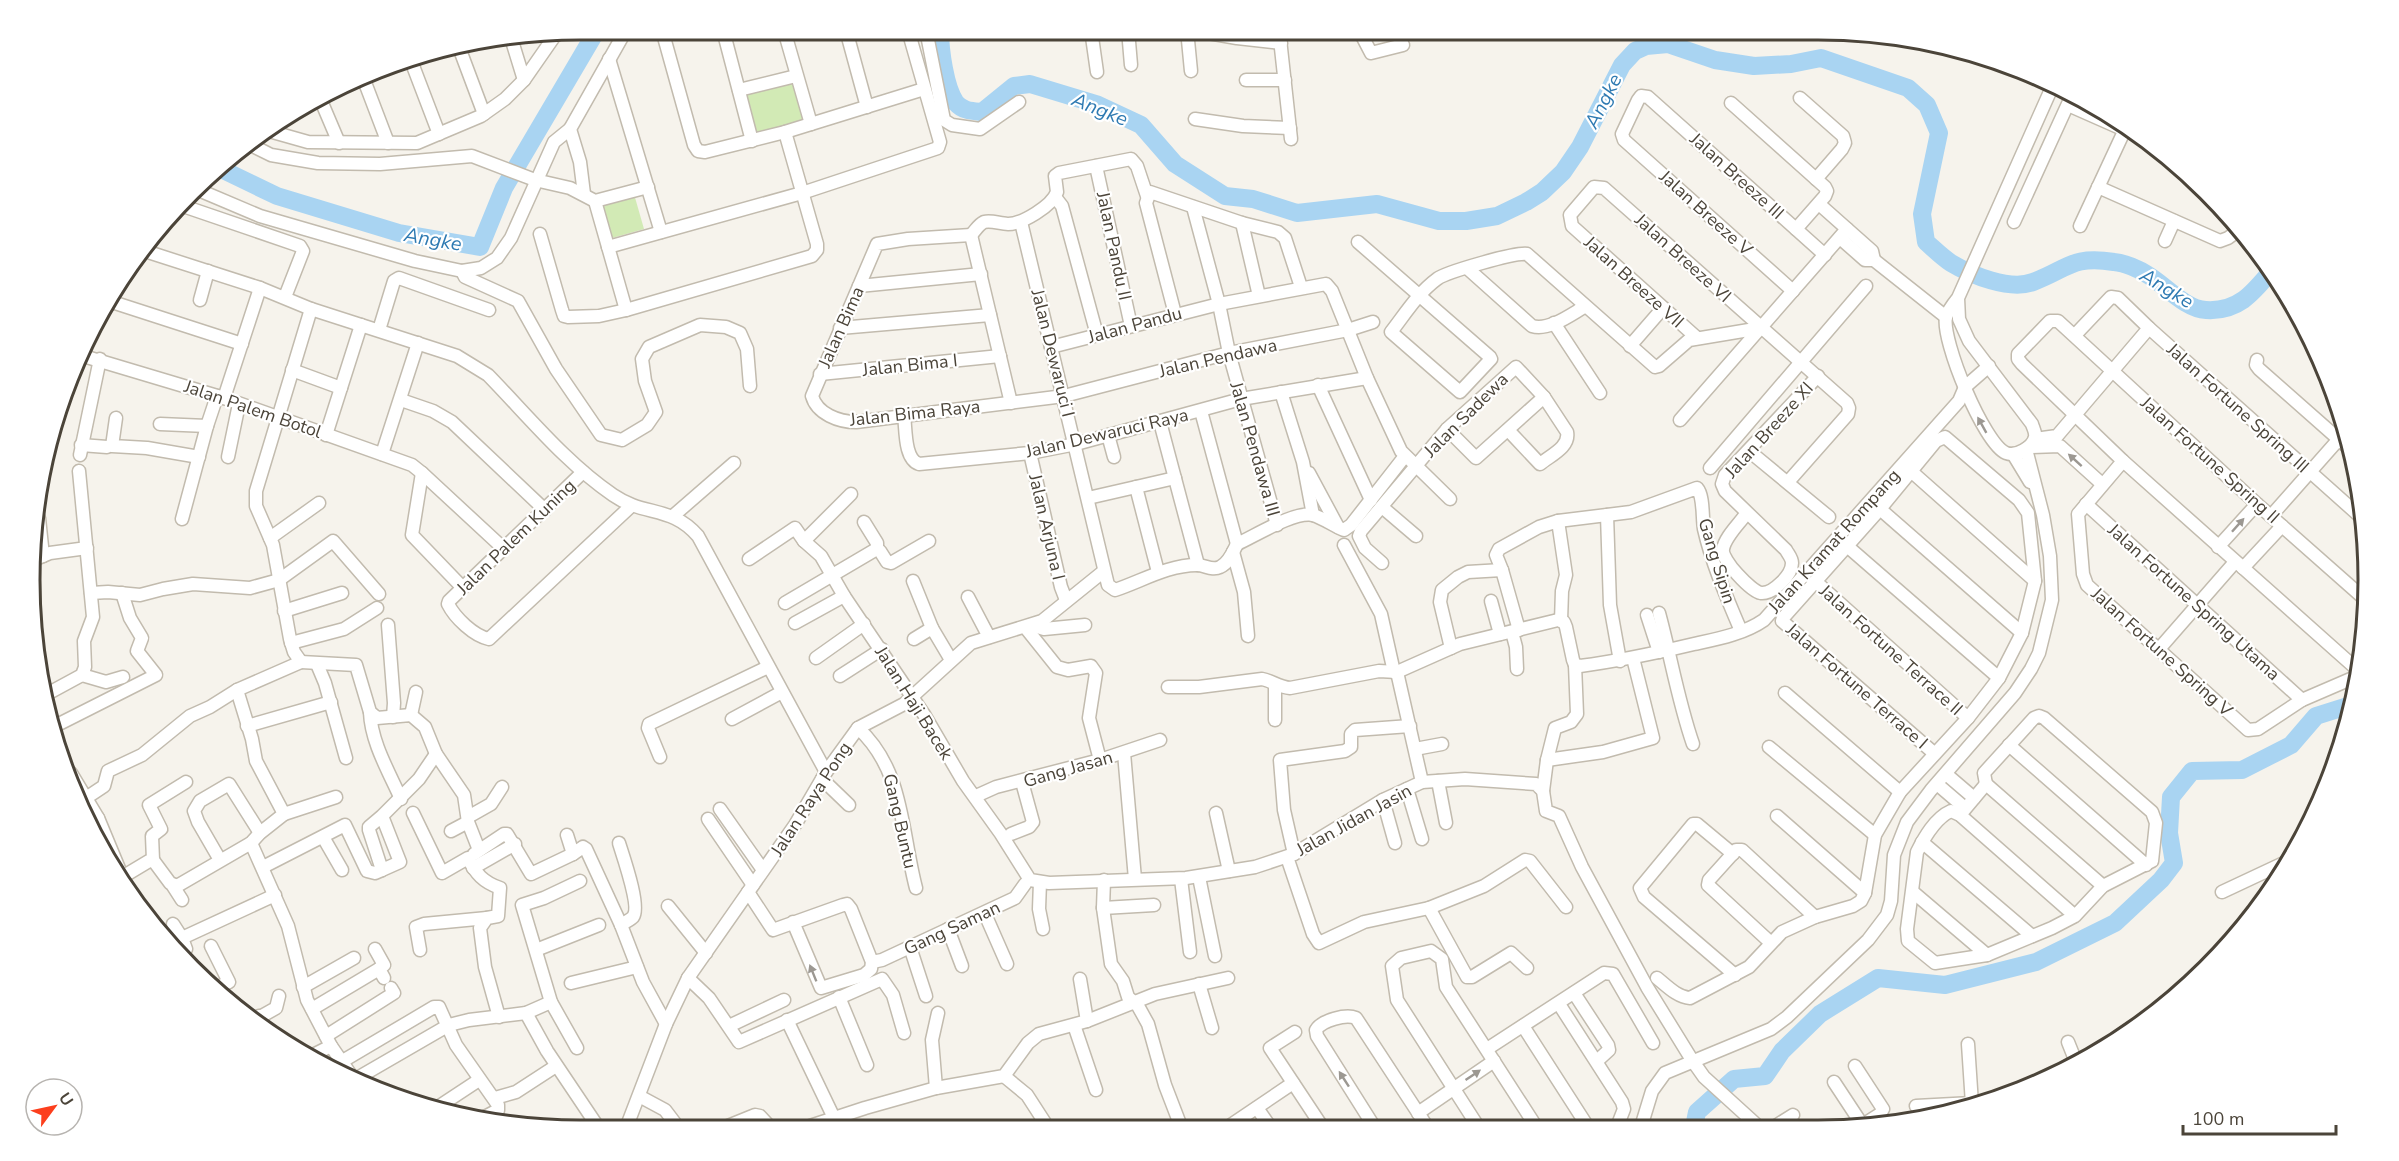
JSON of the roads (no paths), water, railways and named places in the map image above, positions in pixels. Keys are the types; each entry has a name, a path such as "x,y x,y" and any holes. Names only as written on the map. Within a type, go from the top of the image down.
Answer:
{"street":[{"path":"205,193 260,216 415,261 462,271 481,268 497,258 511,238 532,179 554,142 570,129 620,40"},
{"path":"665,40 694,145 698,151 705,152 785,132 924,89"},
{"path":"726,40 752,141"},
{"path":"787,40 811,124"},
{"path":"849,40 867,107"},
{"path":"608,247 802,193 938,148 940,142 911,40"},
{"path":"928,40 944,120 952,125 980,129 1019,102"},
{"path":"1092,40 1097,72"},
{"path":"1129,40 1131,65"},
{"path":"1189,40 1191,71"},
{"path":"1255,40 1281,43"},
{"path":"1195,119 1291,133 1281,40"},
{"path":"1364,40 1371,53 1403,45"},
{"path":"278,133 308,142 417,143 484,114 505,99 525,80 551,42"},
{"path":"513,45 525,80"},
{"path":"462,54 484,114"},
{"path":"609,59 661,232"},
{"path":"413,67 439,134"},
{"path":"739,90 796,76"},
{"path":"1246,80 1285,80"},
{"path":"366,85 388,143"},
{"path":"2049,93 1959,294 1946,317 1947,336 1965,387 1987,434 1997,446 2013,454 2030,445 2057,436 2149,328"},
{"name":"Jalan Breeze V","path":"1648,97 1641,96 1638,100 1622,134 1624,140 1793,291"},
{"name":"Jalan Breeze III","path":"1648,97 1825,255"},
{"path":"1800,98 1843,136 1845,143 1816,179"},
{"path":"2014,222 2069,102"},
{"path":"1731,103 1827,191 1819,204 1796,229"},
{"path":"323,106 339,142"},
{"path":"570,129 580,162 584,194"},
{"path":"540,234 564,316 599,316 626,310 812,256 817,250 817,244 785,132"},
{"path":"2080,226 2123,135"},
{"path":"257,148 271,155 318,163 380,164 472,156 532,179 570,188 584,194 596,201 626,310"},
{"path":"1011,403 971,235 979,225 988,221 1006,224 1022,222 1055,197 1057,192 1055,176 1059,173 1131,159 1137,165 1149,194 1146,203 1175,314"},
{"name":"Jalan Pandu II","path":"1096,166 1131,326"},
{"path":"596,201 648,187"},
{"path":"2098,187 2220,241 2233,235"},
{"name":"Jalan Breeze VI","path":"1572,226 1570,215 1594,188 1604,188 1847,403 1848,414 1788,482"},
{"path":"1149,194 1278,232 1285,238 1301,288"},
{"path":"1055,197 1062,207 1097,335"},
{"path":"1819,204 1844,234 1872,251 1874,260 1946,317"},
{"name":"Jalan Pendawa III","path":"1193,207 1219,304 1228,353 1276,525"},
{"path":"190,208 300,246 303,251 285,297"},
{"path":"2165,241 2175,221"},
{"name":"Jalan Dewaruci I","path":"1022,222 1104,571 1111,588 1115,590 1158,572"},
{"path":"1242,223 1260,296"},
{"name":"Jalan Breeze VII","path":"1572,226 1696,337"},
{"path":"1680,420 1844,234"},
{"name":"Jalan Bima","path":"821,409 814,403 812,396 877,244 908,239 971,235"},
{"path":"1358,242 1419,296 1490,357 1491,362 1460,392 1390,332 1419,296 1438,277 1512,254 1527,254 1584,307 1655,367 1683,344 1696,337 1761,328"},
{"path":"151,254 260,288 311,309 457,356 488,375 583,472 631,506 673,516 687,523 698,536 824,775 849,805"},
{"path":"1467,268 1537,328 1554,324 1584,307"},
{"path":"462,271 465,277 518,301 556,369 601,435 622,440 646,425 656,412 645,381 642,359 649,347 700,325 726,327 740,333 747,349 750,386"},
{"path":"200,300 208,272"},
{"path":"859,286 981,274"},
{"path":"379,330 394,281 399,278 489,309"},
{"name":"Jalan Pandu","path":"1051,346 1175,314 1321,284 1329,286 1348,330"},
{"path":"1710,468 1809,368 1866,286"},
{"path":"182,519 207,426 242,344 260,288"},
{"path":"1643,1120 1652,1091 1665,1073 1771,1029 1787,1017 1868,940 1887,915 1891,901 1894,855 1907,822 2015,693 2039,652 2052,600 2050,556 2030,445 2032,424 1963,329 1959,294"},
{"name":"Jalan Fortune Spring III","path":"2074,335 2107,301 2115,296 2354,511"},
{"path":"117,303 242,344"},
{"path":"1630,346 1663,308"},
{"path":"301,662 291,643 270,538 256,506 256,491 311,309"},
{"path":"840,328 990,315"},
{"name":"Jalan Fortune Spring II","path":"2074,416 2018,359 2018,354 2050,321 2054,320 2074,335 2257,504 2358,593"},
{"name":"Jalan Pendawa","path":"1064,396 1228,353 1348,330 1373,322"},
{"path":"1554,324 1600,393"},
{"path":"326,435 361,325"},
{"path":"1348,330 1368,378 1411,461 1450,499"},
{"path":"382,454 418,343"},
{"name":"Jalan Bima I","path":"820,374 1000,356"},
{"name":"Jalan Palem Botol","path":"89,357 221,397 412,465 503,548"},
{"path":"100,359 80,450 106,447"},
{"path":"2257,360 2259,369 2339,439 2271,516"},
{"name":"Jalan Kramat Rompang","path":"1575,665 1620,661 1664,651 1741,631 1764,620 1959,401 1965,387 1989,366"},
{"name":"Jalan Sadewa","path":"1377,503 1411,461 1516,367 1544,397"},
{"name":"Jalan Breeze XI","path":"1746,514 1725,491 1722,484 1725,475 1749,451 1809,368"},
{"path":"292,370 341,388"},
{"name":"Jalan Dewaruci Raya","path":"903,415 909,455 914,463 919,464 1030,453 1076,444 1241,399 1368,378"},
{"path":"1318,386 1377,503 1416,536"},
{"path":"1281,392 1303,462 1313,515"},
{"name":"Jalan Bima Raya","path":"821,409 844,422 1064,396"},
{"path":"1447,429 1476,458 1544,397 1567,432 1568,438 1565,444 1540,464 1508,430"},
{"path":"401,400 438,413 452,422 545,510"},
{"path":"228,457 239,404"},
{"path":"1201,411 1235,548 1244,592 1248,636"},
{"path":"2074,416 2352,665"},
{"path":"116,418 112,446 147,448 199,457"},
{"path":"1160,422 1198,565"},
{"path":"160,424 207,426"},
{"path":"1108,435 1114,457"},
{"path":"1658,978 1683,998 1690,998 1749,967 1782,932 1815,917 1861,902 1865,893 1875,836 1900,792 1968,718 2000,678 2022,633 2035,581 2030,518 2019,500 1945,437 1936,441 1912,472 1815,581"},
{"path":"2030,445 2060,446 2102,484"},
{"path":"1749,451 1829,518"},
{"name":"Jalan Arjuna I","path":"1030,453 1066,600"},
{"path":"2013,454 2038,496"},
{"name":"Jalan Fortune Spring V","path":"2123,461 2078,514 2084,580 2248,730 2258,729 2302,700 2349,678"},
{"path":"1303,462 1338,527"},
{"path":"673,516 734,463"},
{"path":"52,691 82,675 85,667 84,641 93,617 79,471"},
{"path":"422,472 412,535 462,587"},
{"name":"Jalan Palem Kuning","path":"583,472 449,601 452,612 481,637 489,639 631,506"},
{"path":"1912,472 2035,581"},
{"path":"1088,498 1175,478"},
{"path":"1136,488 1158,572 1198,565 1210,569 1220,567 1235,548 1285,521 1313,515 1344,530 1377,503"},
{"name":"Gang Sipin","path":"1607,515 1631,512 1684,491 1699,489 1709,549 1741,631"},
{"path":"804,541 851,494"},
{"path":"1377,503 1359,536 1362,544 1382,563"},
{"path":"270,538 319,504"},
{"name":"Jalan Fortune Spring Utama","path":"2086,504 2302,700"},
{"path":"2218,547 2257,504"},
{"path":"1880,509 2022,633"},
{"path":"1746,514 1786,550 1792,564 1789,572 1775,589 1761,593 1755,591 1725,561 1723,547 1746,514"},
{"path":"1510,632 1503,570 1496,555 1499,549 1519,537 1558,521 1607,515 1610,605 1620,661"},
{"path":"1558,521 1566,575 1562,591 1561,621 1566,627 1575,665 1577,714 1571,722 1555,728 1547,760 1543,791 1546,811 1559,816 1582,867 1647,987 1692,1060 1704,1077 1752,1120"},
{"path":"864,522 886,562 891,563 929,541"},
{"path":"2158,649 2197,605 2282,526"},
{"name":"Jalan Haji Bacek","path":"749,559 795,528 804,541 821,555 844,596 913,697 954,767 976,796 1032,882"},
{"path":"91,593 140,595 193,584 250,588 279,580 333,541 379,594"},
{"path":"1344,545 1381,614 1422,782"},
{"path":"1847,546 2000,678"},
{"path":"41,557 87,548"},
{"path":"785,603 877,549"},
{"path":"1451,648 1440,595 1442,590 1462,574 1503,570"},
{"name":"Jalan Raya Pong","path":"629,1120 666,1024 688,978 795,825 824,775 858,728 913,697 971,643 1028,626 1050,616 1066,600 1104,571"},
{"path":"913,581 932,628 951,660"},
{"name":"Jalan Fortune Terrace I","path":"1815,581 1783,618 1784,625 1935,754"},
{"name":"Jalan Fortune Terrace II","path":"1815,581 1968,718"},
{"path":"60,723 156,675 137,651 142,638 130,618 122,593"},
{"path":"284,611 342,593"},
{"path":"795,623 844,596"},
{"path":"968,597 989,637"},
{"path":"1491,601 1510,632 1516,647 1517,669"},
{"path":"291,643 344,629 377,608"},
{"path":"1653,614 1693,744"},
{"path":"1168,687 1199,687 1262,679 1275,686 1290,688 1379,671 1396,672 1451,648 1561,621"},
{"path":"816,658 864,624"},
{"path":"388,625 393,717"},
{"path":"1028,626 1044,628 1085,625"},
{"path":"1028,626 1057,667 1068,670 1090,666 1096,673 1089,718 1100,760"},
{"path":"914,639 932,628"},
{"path":"840,676 882,650"},
{"path":"1547,760 1603,752 1653,738 1633,658"},
{"path":"87,798 104,786 108,771 141,755 190,716 210,707 237,690 301,662 356,665 370,712 370,725 401,799"},
{"path":"317,664 331,702 346,758"},
{"path":"660,757 648,728 649,723 768,667"},
{"path":"82,675 106,682 123,677"},
{"path":"1275,686 1275,720"},
{"path":"237,690 252,739 256,761 284,814"},
{"path":"411,715 416,692"},
{"path":"732,719 782,692"},
{"path":"1785,693 1900,792"},
{"path":"247,726 331,702"},
{"path":"370,712 377,718 411,715 426,728 436,754 464,795 468,819 479,850"},
{"path":"1986,784 1966,807 1946,814 1922,842 1916,858 1906,937 1912,946 1935,963 1987,955 2075,916 2103,886 2146,866 2153,857 2156,824 2152,812 2039,716 2034,718 1984,773 1986,784 2103,886"},
{"path":"1410,726 1355,730 1351,734 1351,747 1345,751 1280,760 1291,856 1315,940 1319,943 1345,929 1382,917 1430,908 1484,886 1528,860 1566,907"},
{"name":"Gang Buntu","path":"858,728 871,739 884,758 892,777 916,888"},
{"name":"Gang Jasan","path":"976,796 996,788 1124,753 1160,740"},
{"path":"1415,749 1442,744"},
{"path":"2009,745 2146,866"},
{"path":"1769,747 1875,836"},
{"path":"1124,753 1135,879"},
{"path":"382,870 369,827 401,799 436,754"},
{"path":"1946,774 1966,807"},
{"path":"1915,775 1966,807 2075,916"},
{"name":"Jalan Jidan Jasin","path":"1032,882 1181,879 1255,867 1291,856 1383,800 1422,782 1465,779 1531,782 1543,791"},
{"path":"1438,781 1446,823"},
{"path":"182,900 153,860 153,836 161,830 148,806 186,782"},
{"path":"1011,834 1029,827 1033,822 1022,782"},
{"path":"220,860 194,811 200,801 229,784 260,833"},
{"path":"451,831 491,804 502,787"},
{"path":"1407,789 1422,839"},
{"path":"173,886 251,843 284,814 336,797"},
{"path":"1383,800 1395,843"},
{"path":"720,809 763,870"},
{"path":"413,813 442,873 515,844"},
{"path":"1216,813 1229,871"},
{"path":"263,867 345,825 367,871 375,873 382,870 400,862 382,816"},
{"path":"1777,816 1865,893"},
{"path":"708,819 751,888 773,930 847,904 872,962"},
{"path":"1733,854 1697,824 1693,824 1640,888 1644,897 1734,975"},
{"path":"471,863 479,850 504,834 507,834 515,844 530,873 573,854 583,847 586,849 621,924 649,995 666,1024"},
{"path":"567,835 573,854"},
{"path":"323,837 342,870"},
{"path":"1922,842 2032,936"},
{"path":"251,843 275,895 297,952 303,987 312,1009 344,1066"},
{"path":"619,843 635,910 632,918 621,924"},
{"path":"1770,943 1707,885 1736,850 1742,850 1815,917"},
{"path":"128,874 153,860"},
{"path":"420,950 416,927 424,924 498,916 500,888 487,883 471,863"},
{"path":"2222,892 2276,867"},
{"path":"1199,877 1215,956"},
{"path":"1181,879 1190,952"},
{"path":"1104,880 1103,908 1111,964 1122,979 1128,997 1138,1006 1148,1024 1164,1085 1178,1120"},
{"path":"577,1048 551,1002 522,905 544,898 580,881"},
{"path":"1032,882 1043,929"},
{"name":"Gang Saman","path":"793,922 821,988 868,973 872,962 882,960 985,914 1015,898 1032,882"},
{"path":"1913,892 1987,955"},
{"path":"173,924 184,944 275,895"},
{"path":"1103,908 1154,905"},
{"path":"668,906 706,953"},
{"path":"1430,908 1467,977 1510,953 1527,968"},
{"path":"985,914 1009,963"},
{"path":"487,918 480,928 481,938 485,967 499,1017"},
{"path":"536,950 599,925"},
{"path":"948,929 962,966"},
{"path":"211,946 229,982 223,985"},
{"path":"910,947 926,996"},
{"path":"316,1051 394,993 385,978 384,965 375,949"},
{"path":"1474,1120 1397,1000 1392,966 1401,958 1431,951 1442,959 1446,987 1532,1120"},
{"path":"303,987 354,958"},
{"path":"571,983 637,967"},
{"path":"1487,1049 1604,973 1613,974 1653,1043"},
{"path":"312,1009 385,978"},
{"path":"688,978 709,998 737,1041 742,1042 882,979 889,988 904,1033"},
{"path":"828,1120 936,1088 1004,1076 1035,1037 1047,1031 1087,1021 1155,994 1228,978"},
{"path":"1080,979 1087,1021"},
{"path":"1199,984 1212,1028"},
{"path":"1574,993 1608,1046 1609,1050 1597,1061"},
{"path":"261,1015 276,1008 279,996"},
{"path":"839,997 867,1065"},
{"path":"729,1026 784,1000"},
{"path":"365,1075 449,1025 469,1020 526,1013 551,1002"},
{"path":"1559,1004 1622,1102 1624,1109 1620,1120"},
{"path":"341,1062 434,1007 441,1010 456,1045 496,1104"},
{"path":"936,1088 932,1040 938,1012"},
{"path":"526,1013 556,1066 593,1120"},
{"path":"1371,1120 1317,1036 1316,1029 1319,1025 1352,1016 1356,1018 1423,1120"},
{"path":"787,1020 834,1118"},
{"path":"1074,1025 1096,1090"},
{"path":"1523,1026 1583,1120"},
{"path":"1295,1032 1270,1048 1318,1120"},
{"path":"2068,1042 2074,1056"},
{"path":"1968,1044 1972,1098"},
{"path":"1418,1113 1494,1061"},
{"path":"487,1112 556,1066"},
{"path":"1855,1066 1883,1109 1875,1117"},
{"path":"1650,1120 1659,1093 1676,1068"},
{"path":"1004,1076 1027,1095 1043,1120"},
{"path":"444,1103 479,1080"},
{"path":"1834,1082 1857,1119"},
{"path":"1239,1120 1293,1083"},
{"path":"639,1096 665,1110 673,1120"},
{"path":"1916,1106 1948,1104"},
{"path":"1257,1108 1265,1120"},
{"path":"743,1120 755,1115 764,1120"},
{"path":"1785,1120 1793,1115"}],"waterway":[{"name":"Angke","path":"227,172 277,196 399,233 480,247 504,188 591,40"},
{"name":"Angke","path":"941,40 949,88 956,103 965,109 982,112 1014,86 1030,84 1096,104 1141,125 1175,164 1225,196 1253,199 1297,213 1377,204 1439,221 1466,221 1497,216 1542,192 1563,172 1580,147 1622,65 1635,51 1646,46 1668,44 1715,60 1754,66 1791,64 1821,58 1908,88 1927,105 1939,133 1922,214 1926,242 1959,268 1991,280 2013,285 2033,282 2079,262 2100,260 2118,263 2155,279 2190,306 2206,310 2217,310 2236,304 2251,293 2265,278"},
{"path":"1695,1120 1697,1112 1734,1079 1765,1076 1782,1051 1820,1014 1878,978 1945,985 2036,962 2115,923 2161,880 2174,863 2169,833 2171,797 2192,771 2242,770 2291,745 2316,716 2343,707"}]}
